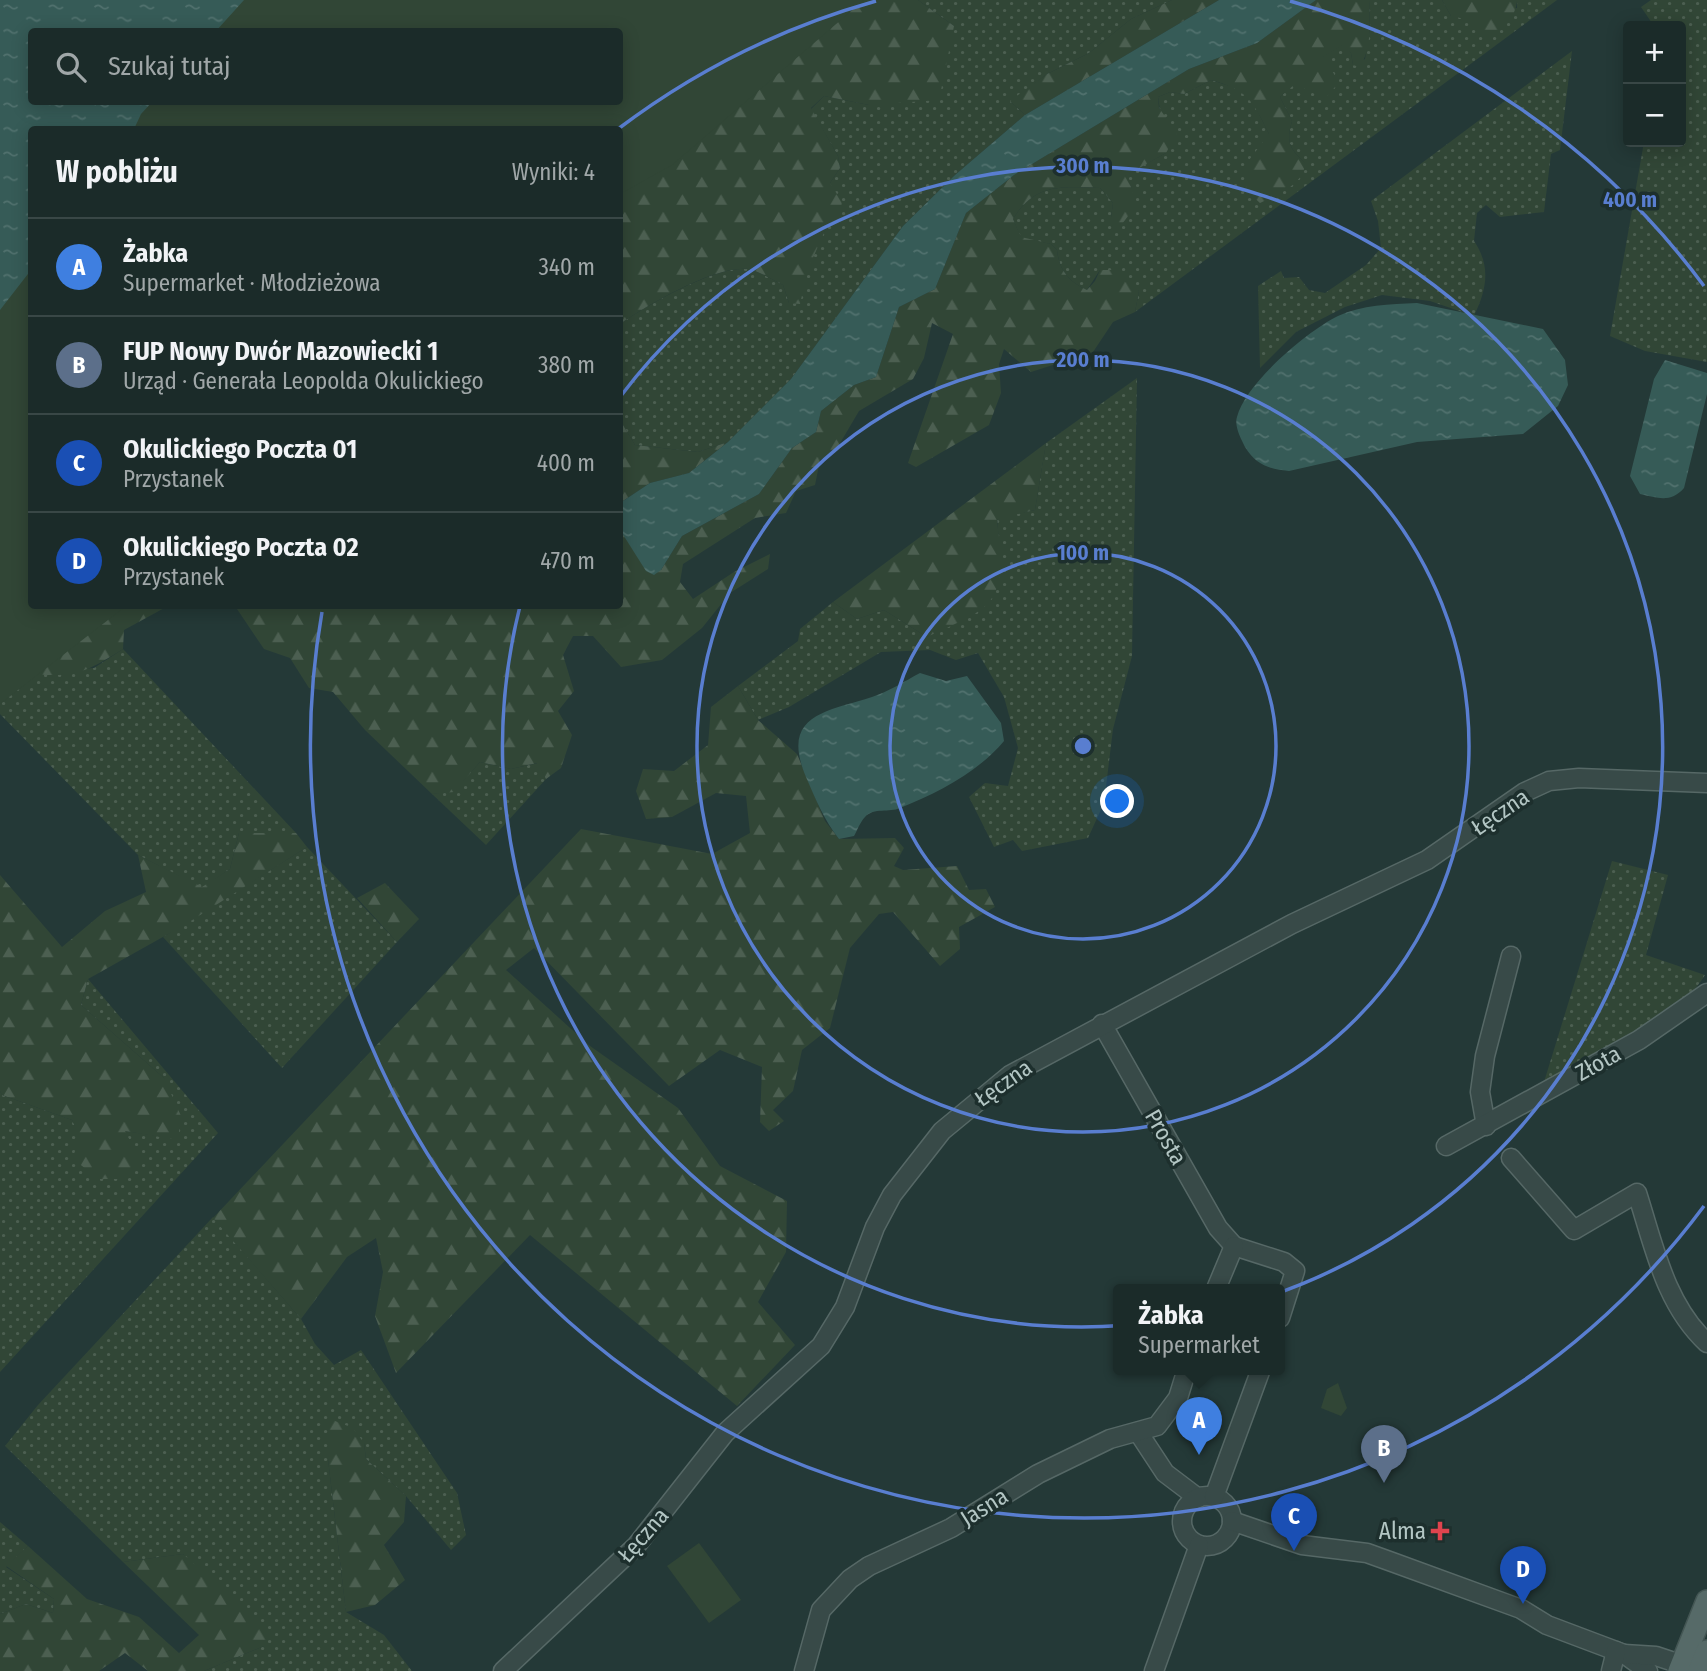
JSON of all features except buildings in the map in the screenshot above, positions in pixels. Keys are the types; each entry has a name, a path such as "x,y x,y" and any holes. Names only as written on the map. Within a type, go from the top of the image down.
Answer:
{"main road":[{"path":"1692,1670 1707,1601"},
{"path":"1692,1670 1707,1651"}],"street":[{"name":"Łęczna","path":"503,1671 636,1546 724,1433 821,1346 845,1307 875,1227 892,1195 942,1131 1010,1075 1292,923 1427,860 1525,792 1549,781 1579,778 1707,783"},
{"path":"1486,1126 1480,1092 1485,1056 1511,956"},
{"name":"Złota","path":"1446,1146 1639,1040 1707,993"},
{"name":"Prosta","path":"1102,1024 1218,1228 1234,1246"},
{"path":"1511,1158 1574,1230 1637,1193 1666,1286 1693,1330 1707,1343"},
{"path":"1218,1284 1234,1246 1284,1262 1295,1271 1285,1300"},
{"name":"Jasna","path":"804,1671 821,1610 850,1579 869,1566 951,1528 1038,1474 1110,1438 1157,1426 1171,1410 1185,1375"},
{"path":"1138,1432 1165,1473 1206,1497 1230,1510 1232,1521 1224,1539 1216,1545 1199,1545 1188,1538 1183,1528 1182,1516 1188,1505 1206,1497 1258,1375"},
{"path":"1232,1521 1302,1545 1367,1553 1521,1609 1546,1625 1620,1653 1648,1671"},
{"path":"1154,1671 1199,1545"},
{"path":"1620,1653 1647,1655 1692,1670"},
{"path":"1611,1671 1620,1653"}],"green space":[{"path":"0,0 864,0 672,165 623,192 623,126 28,126 28,609 122,609 0,704"},
{"path":"244,0 918,0 954,26 939,100 869,105 824,96 811,108 838,156 840,168 830,183 842,202 838,222 827,226 808,269 800,304 789,303 783,285 766,276 748,269 734,270 681,288 623,322 623,126 204,126 568,105 623,105 623,28 573,28"},
{"path":"918,0 1172,0 1131,19 1089,53 1047,74 1011,102 1025,115 955,175 903,226 791,379 728,442 698,452 635,445 623,425 623,322 682,288 734,270 752,270 783,285 789,303 827,226 830,183 840,168 838,156 811,109 824,96 869,105 954,26"},
{"path":"1172,0 1219,0 1025,115 1010,101 1047,74 1089,53 1131,19"},
{"path":"1316,0 1369,0 1367,51 1360,67 1353,65 1351,53 1343,45 1323,57 1334,74 1335,87 1325,99 1295,84 1280,97 1292,121 1290,144 1305,163 1304,171 1295,183 1260,203 1247,191 1246,164 1269,134 1248,98 1234,88 1211,80 1184,94 1170,92 1158,97 1159,108 1177,133 1166,153 1125,176 1132,188 1135,207 1122,224 1114,225 1111,218 1113,203 1100,188 1051,189 1031,198 1013,219 1021,237 1051,244 1057,250 1063,269 1070,279 1087,290 1100,270 1114,270 1139,291 1135,312 1113,322 1093,352 1031,372 1004,349 999,364 1001,393 989,425 916,467 908,463 953,334 932,323 924,358 913,379 859,411 836,450 820,460 815,485 796,491 786,513 755,518 683,564 680,582 693,599 734,572 770,554 768,569 730,593 702,628 662,660 621,667 593,636 573,636 563,655 574,691 558,711 572,735 561,768 546,779 537,763 511,769 480,762 454,792 432,794 365,730 333,692 309,688 290,658 264,649 237,609 623,609 623,531 661,570 682,536 759,494 792,448 816,432 821,411 854,385 876,377 899,307 935,289 966,213 1014,175 1189,69 1257,43"},
{"path":"1369,0 1442,0 1451,16 1517,8 1517,0 1557,0 1135,312 1139,291 1100,270 1087,290 1066,274 1060,264 1057,250 1051,244 1021,238 1013,219 1031,198 1051,189 1100,188 1113,203 1111,218 1132,188 1124,176 1166,153 1158,97 1170,92 1184,94 1211,80 1236,88 1252,100 1269,134 1305,163 1290,144 1292,121 1280,97 1322,57 1344,44 1351,53 1353,65 1365,59 1370,28"},
{"path":"1442,0 1517,0 1514,12 1506,24 1486,39 1469,20 1451,16"},
{"path":"1651,0 1707,0 1707,362 1645,351 1610,336 1643,147 1686,147 1686,21 1651,21 1641,7"},
{"path":"1572,51 1560,150 1551,154 1544,212 1500,217 1486,205 1477,213 1474,241 1483,259 1485,278 1482,296 1474,316 1430,301 1382,295 1345,307 1296,332 1260,368 1258,286 1281,271 1284,278 1299,277 1309,290 1325,293 1366,265 1381,248 1378,221 1371,201"},
{"path":"1137,378 1132,656 1113,729 1104,803 1088,838 1022,851 1013,840 994,847 969,797 985,783 1008,786 1018,748 1004,697 978,653 956,660 930,650 881,652 789,707 758,720 738,686 798,641 800,629 833,602 857,619 884,610 927,637 983,605 992,595 997,582 997,518 1035,510 1046,443"},
{"path":"623,425 635,445 698,452 728,442 689,473 650,483 623,501"},
{"path":"1046,443 1035,510 997,519 1001,561 999,582 985,606 927,637 884,610 857,619 833,602"},
{"path":"32,609 162,609 124,630 123,649 86,669 54,675 24,673"},
{"path":"123,649 296,833 239,833 230,869 202,888 138,855 0,714 0,690 24,673 94,668"},
{"path":"738,686 758,720 797,754 825,821 839,839 895,838 904,848 894,866 903,870 957,866 969,890 986,889 995,907 959,927 960,949 940,966 893,912 879,914 850,948 830,1028 802,1050 793,1091 773,1110 784,1121 769,1131 760,1122 762,1067 720,1050 669,1086 534,948 506,970 590,1046 678,1108 720,1166 787,1201 786,1252 758,1302 795,1345 737,1406 530,1235 396,1373 375,1316 383,1272 376,1238 347,1257 301,1319 213,1218 581,829 712,854 750,833 746,796 716,793 672,817 646,819 636,791 643,769 674,771 708,745 711,707"},
{"path":"480,762 511,769 538,763 546,779 486,845 432,794 454,791"},
{"path":"239,833 296,833 307,847 186,924 88,979 81,1005 164,1078 181,1116 178,1140 125,1131 142,1164 126,1179 99,1179 73,1159 79,1135 72,1120 2,1095 0,1091 0,875 62,947 105,911 146,892 138,855 202,887 230,869"},
{"path":"307,847 397,942 282,1068 163,937"},
{"path":"1612,861 1668,875 1646,955 1705,975 1691,994 1654,1025 1544,1082"},
{"path":"385,883 419,919 397,942 357,898"},
{"path":"88,979 218,1133 0,1372 0,1091 2,1095 72,1120 80,1135 125,1131 178,1139 164,1078 81,1005"},
{"path":"213,1217 301,1319 315,1344 334,1365 361,1350 457,1493 466,1535 451,1550 406,1496 366,1459 364,1443 328,1459 346,1612 384,1635 412,1671 204,1671 264,1646 183,1554 123,1562 5,1446 38,1405"},
{"path":"1338,1383 1347,1408 1341,1416 1321,1408 1327,1389"},
{"path":"330,1419 353,1428 364,1443 366,1459 406,1496 404,1522 384,1545 405,1580 375,1605 346,1612 328,1459"},
{"path":"0,1522 28,1546 6,1567 54,1599 53,1613 26,1604 0,1614"},
{"path":"699,1543 741,1600 709,1623 667,1566"},
{"path":"28,1546 87,1599 139,1617 179,1653 199,1635 123,1562 183,1554 273,1633 264,1646 204,1671 148,1671 125,1653 99,1671 0,1671 0,1614 26,1604 53,1613 54,1599 6,1566"}],"water":[{"path":"0,0 244,0 219,28 28,28 28,105 149,105 135,126 28,126 28,274 0,310"},
{"path":"1219,0 1316,0 1257,43 1189,69 1014,175 966,213 935,289 899,307 876,377 854,385 821,411 816,432 792,448 759,494 682,536 661,570 654,575 646,571 623,535 623,501 650,483 689,473 728,442 791,379 903,226 955,175 1025,115"},
{"path":"1417,303 1543,329 1565,360 1568,385 1558,406 1523,434 1417,442 1289,471 1269,467 1254,458 1245,447 1236,424 1242,404 1264,374 1310,333 1338,316 1366,307"},
{"path":"1665,360 1707,373 1707,394 1684,488 1669,498 1640,494 1630,476 1654,379"},
{"path":"920,673 946,681 967,676 1001,723 1004,741 956,781 900,808 869,814 854,836 839,839 817,802 799,756 799,740 803,728 824,713 878,695"}],"place":[{"name":"Żabka","path":"1199,1455"},
{"name":"FUP Nowy Dwór Mazowiecki 1","path":"1384,1483"},
{"name":"Alma","path":"1440,1531"},
{"name":"Okulickiego Poczta 01","path":"1294,1551"},
{"name":"Okulickiego Poczta 02","path":"1523,1604"}]}
